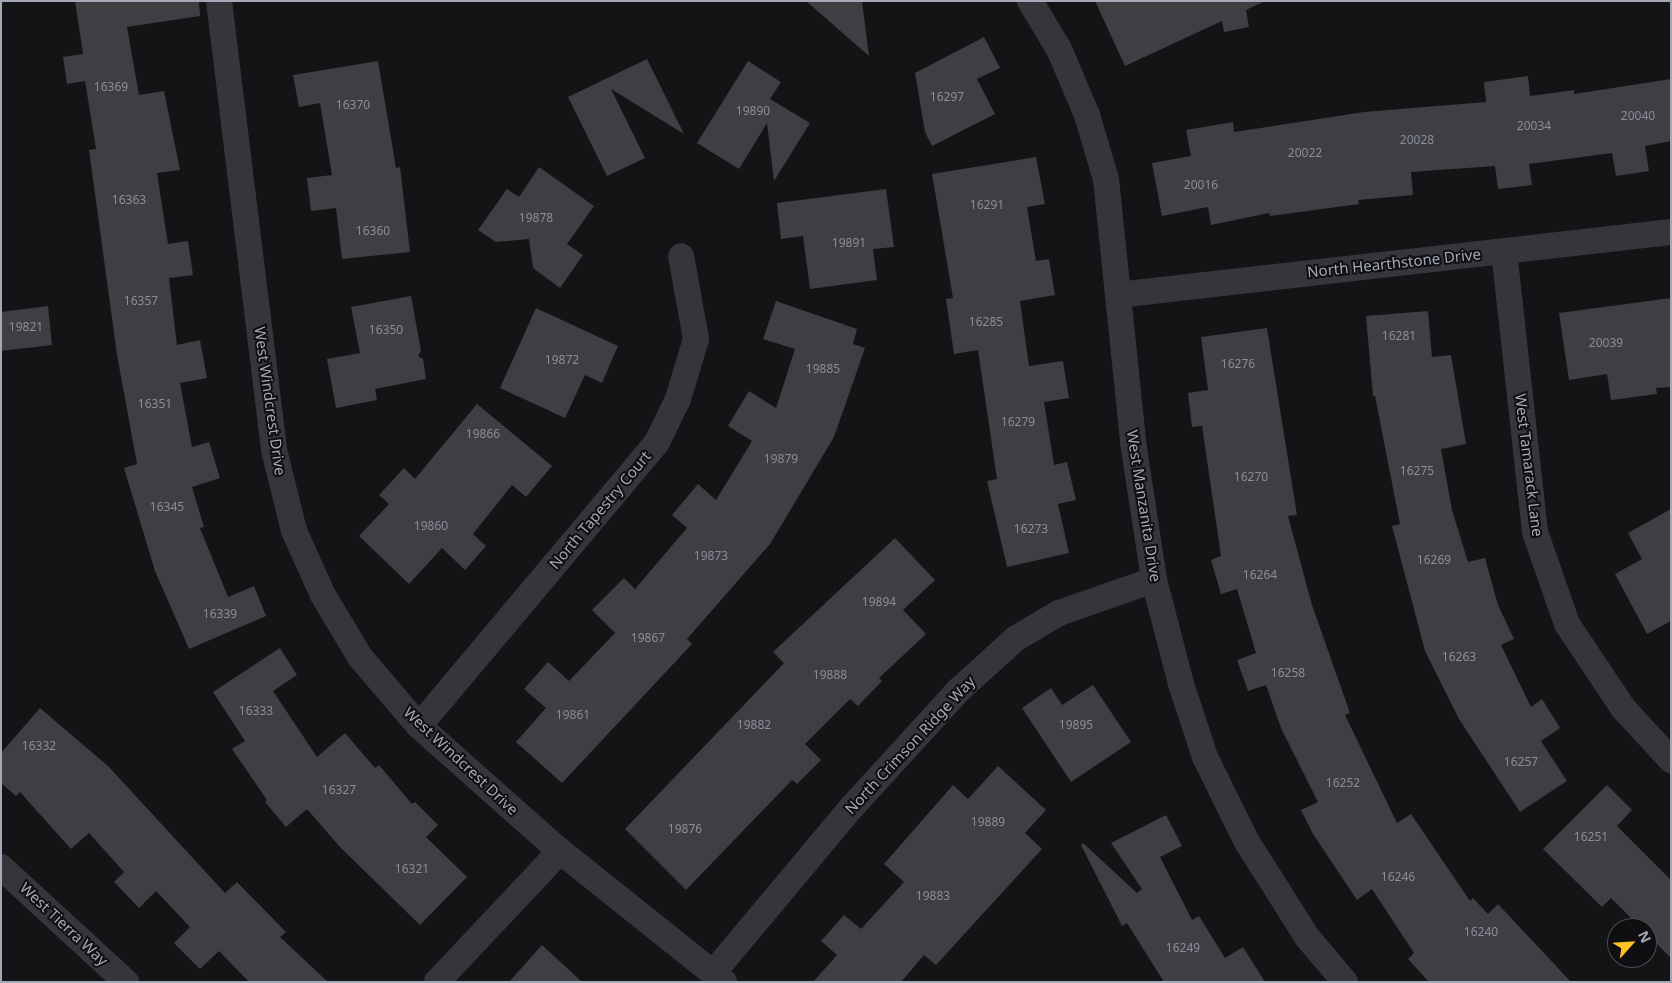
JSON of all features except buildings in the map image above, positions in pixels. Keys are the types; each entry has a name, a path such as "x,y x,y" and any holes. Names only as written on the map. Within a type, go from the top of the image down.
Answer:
{"street":[{"name":"West Windcrest Drive","path":"219,1 275,454 294,531 323,594 360,657 419,726 560,851 718,977"},
{"name":"West Manzanita Drive","path":"1030,1 1059,49 1087,114 1106,179 1133,442 1154,580 1181,684 1204,756 1247,842 1307,937 1345,982"},
{"name":"North Hearthstone Drive","path":"1118,295 1671,232"},
{"name":"West Tamarack Lane","path":"1504,251 1535,532 1567,624 1623,708 1671,760"},
{"name":"North Tapestry Court","path":"419,726 657,442 678,399 696,339 681,256"},
{"name":"North Crimson Ridge Way","path":"718,977 852,807 959,690 1015,639 1059,612 1154,580"},
{"path":"437,982 560,851"},
{"name":"West Tierra Way","path":"1,867 126,982"}]}
